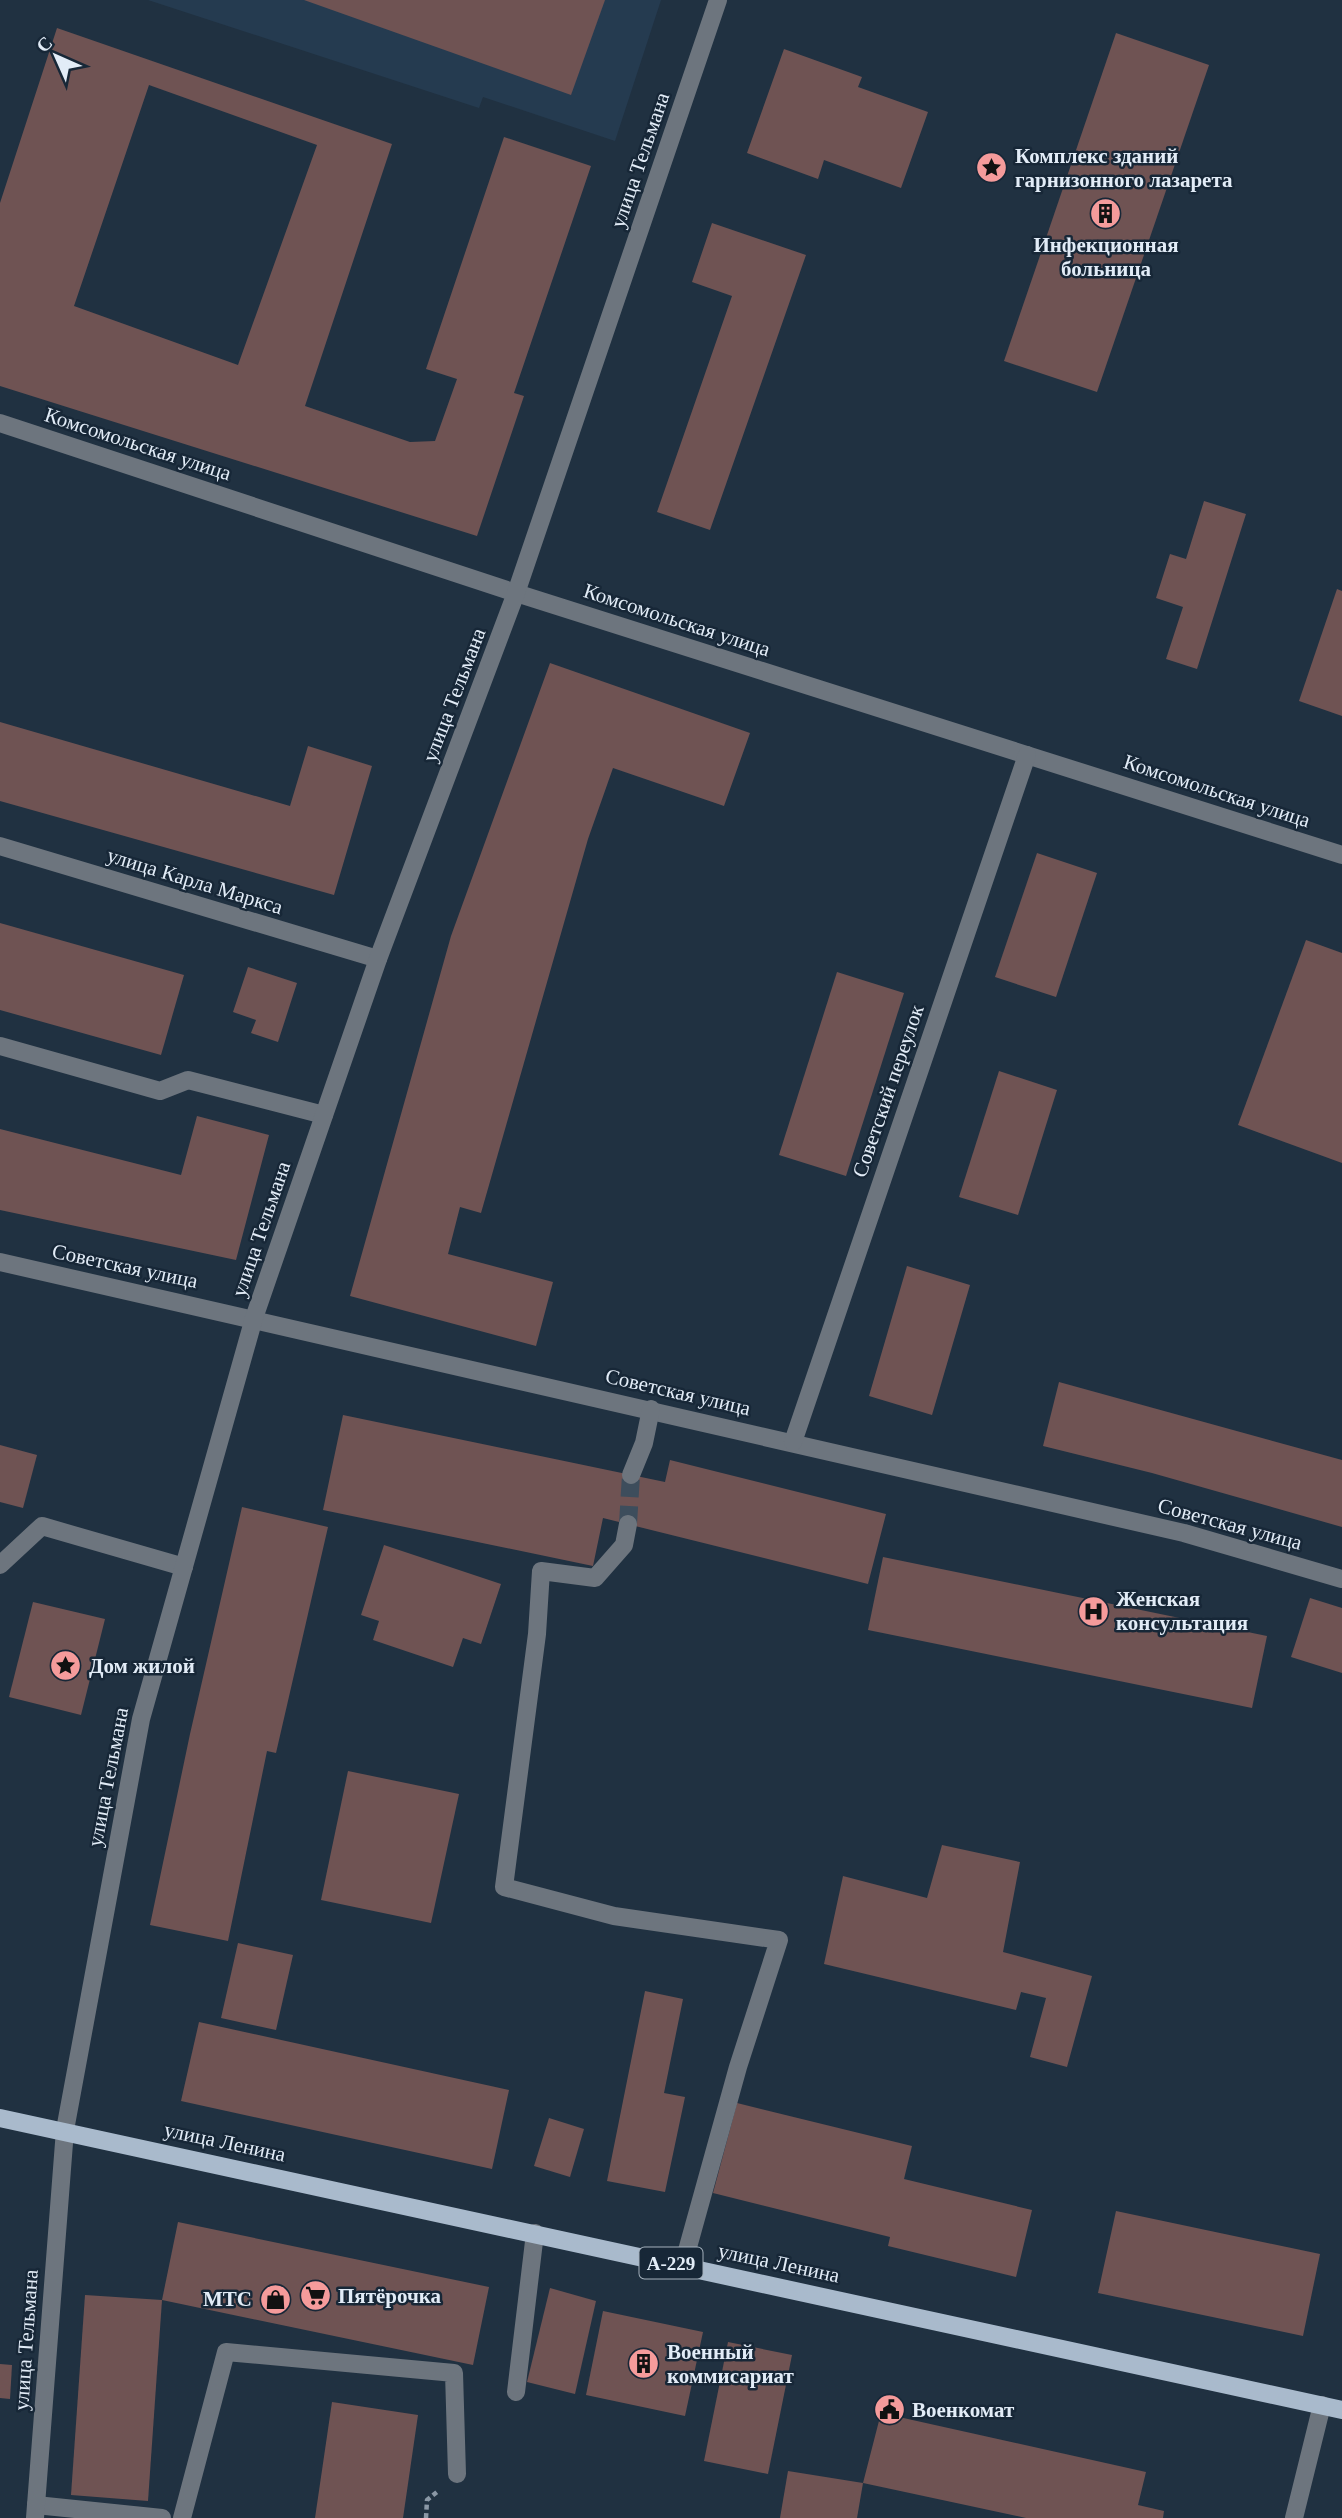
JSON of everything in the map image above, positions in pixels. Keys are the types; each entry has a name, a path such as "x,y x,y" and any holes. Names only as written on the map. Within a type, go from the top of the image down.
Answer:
{"main road":[{"name":"улица Ленина","path":"0,2118 1342,2410"}],"street":[{"name":"улица Тельмана","path":"35,2512 65,2130 141,1719 254,1318 378,959 516,593 718,0"},
{"name":"Комсомольская улица","path":"0,423 516,593 1342,855"},
{"name":"Советский переулок","path":"793,1442 1027,755"},
{"name":"улица Карла Маркса","path":"0,846 378,959"},
{"path":"0,1046 160,1091 188,1080 324,1115"},
{"name":"Советская улица","path":"0,1262 1184,1533 1342,1579"},
{"path":"631,1475 644,1443 651,1409"},
{"path":"628,1524 624,1545 595,1578 541,1571 537,1634 504,1887 614,1916 779,1940 738,2067 683,2265"},
{"path":"0,1565 42,1526 184,1567"},
{"path":"516,2392 535,2233"},
{"path":"182,2518 226,2352 454,2373 457,2474"},
{"path":"1294,2518 1322,2405"},
{"path":"35,2512 162,2518"}],"shaded area":[{"path":"148,0 661,0 615,141 483,97 479,108"}],"building":[{"path":"304,0 605,0 571,95"},
{"path":"57,28 392,144 305,406 410,442 435,441 457,379 426,369 504,137 591,166 514,393 524,396 477,536 0,386 0,203","holes":["149,85 317,145 238,365 74,306"]},
{"name":"Инфекционная больница","path":"1116,33 1209,65 1097,392 1004,361"},
{"path":"784,49 862,77 858,87 928,112 901,188 824,160 818,179 747,153"},
{"path":"712,223 806,255 710,530 657,512 732,296 692,282"},
{"path":"1204,501 1246,514 1197,669 1166,659 1183,607 1156,598 1170,554 1186,559"},
{"path":"1337,589 1342,591 1342,716 1299,701"},
{"path":"550,663 750,733 724,806 613,768 588,839 481,1213 460,1207 448,1254 553,1282 536,1346 350,1296 451,936"},
{"path":"0,722 290,806 308,746 372,766 334,895 0,801"},
{"path":"1037,853 1097,873 1056,997 995,977"},
{"path":"0,923 184,975 161,1055 0,1010"},
{"path":"1306,940 1342,953 1342,1163 1238,1125"},
{"path":"248,967 297,983 278,1042 251,1033 256,1020 233,1012"},
{"path":"837,972 904,993 846,1176 779,1155"},
{"path":"999,1071 1057,1090 1018,1215 959,1197"},
{"path":"197,1116 269,1135 236,1260 0,1210 0,1129 181,1175"},
{"path":"907,1266 970,1285 932,1415 869,1396"},
{"path":"1059,1382 1342,1460 1342,1527 1152,1473 1043,1446"},
{"path":"343,1415 665,1482 670,1460 886,1514 868,1584 603,1518 593,1566 323,1510"},
{"path":"0,1445 37,1455 23,1508 0,1502"},
{"path":"242,1507 328,1527 276,1753 267,1751 228,1941 150,1925"},
{"path":"384,1545 501,1584 481,1644 463,1638 453,1667 373,1640 379,1621 361,1615"},
{"path":"883,1557 1267,1636 1252,1708 868,1630"},
{"path":"1310,1598 1342,1608 1342,1673 1291,1657"},
{"path":"33,1602 105,1619 81,1715 9,1697"},
{"path":"348,1771 459,1794 431,1923 321,1900"},
{"path":"942,1845 1020,1862 1003,1952 1092,1976 1067,2067 1030,2057 1046,1998 1021,1992 1016,2010 824,1964 843,1876 927,1898"},
{"path":"238,1943 293,1955 276,2030 221,2018"},
{"path":"645,1991 683,1999 664,2093 685,2097 665,2192 607,2181"},
{"path":"199,2022 509,2090 492,2169 181,2101"},
{"path":"737,2103 912,2146 904,2179 1032,2210 1016,2277 888,2246 890,2237 713,2193"},
{"path":"549,2118 584,2129 570,2177 534,2166"},
{"path":"1116,2211 1320,2254 1303,2336 1098,2293"},
{"path":"178,2222 489,2287 473,2365 162,2300"},
{"path":"550,2288 596,2301 575,2394 527,2382"},
{"path":"85,2295 162,2300 148,2501 71,2495"},
{"name":"Военный коммисариат","path":"603,2311 703,2332 685,2416 586,2395"},
{"path":"728,2342 792,2355 768,2474 704,2461"},
{"path":"0,2364 12,2365 10,2399 0,2398"},
{"path":"332,2402 418,2415 403,2518 315,2518"},
{"path":"881,2413 1146,2472 1138,2505 1164,2511 1163,2518 1026,2518 863,2483"},
{"path":"788,2471 863,2483 857,2518 780,2518"}],"tunnel":[{"path":"628,1524 631,1475"}],"place":[{"name":"Комплекс зданий гарнизонного лазарета","path":"992,168"},
{"name":"Инфекционная больница","path":"1106,213"},
{"name":"Женская консультация","path":"1093,1611"},
{"name":"Дом жилой","path":"66,1666"},
{"name":"Пятёрочка","path":"315,2296"},
{"name":"МТС","path":"275,2299"},
{"name":"Военный коммисариат","path":"644,2364"},
{"name":"Военкомат","path":"889,2410"}]}
